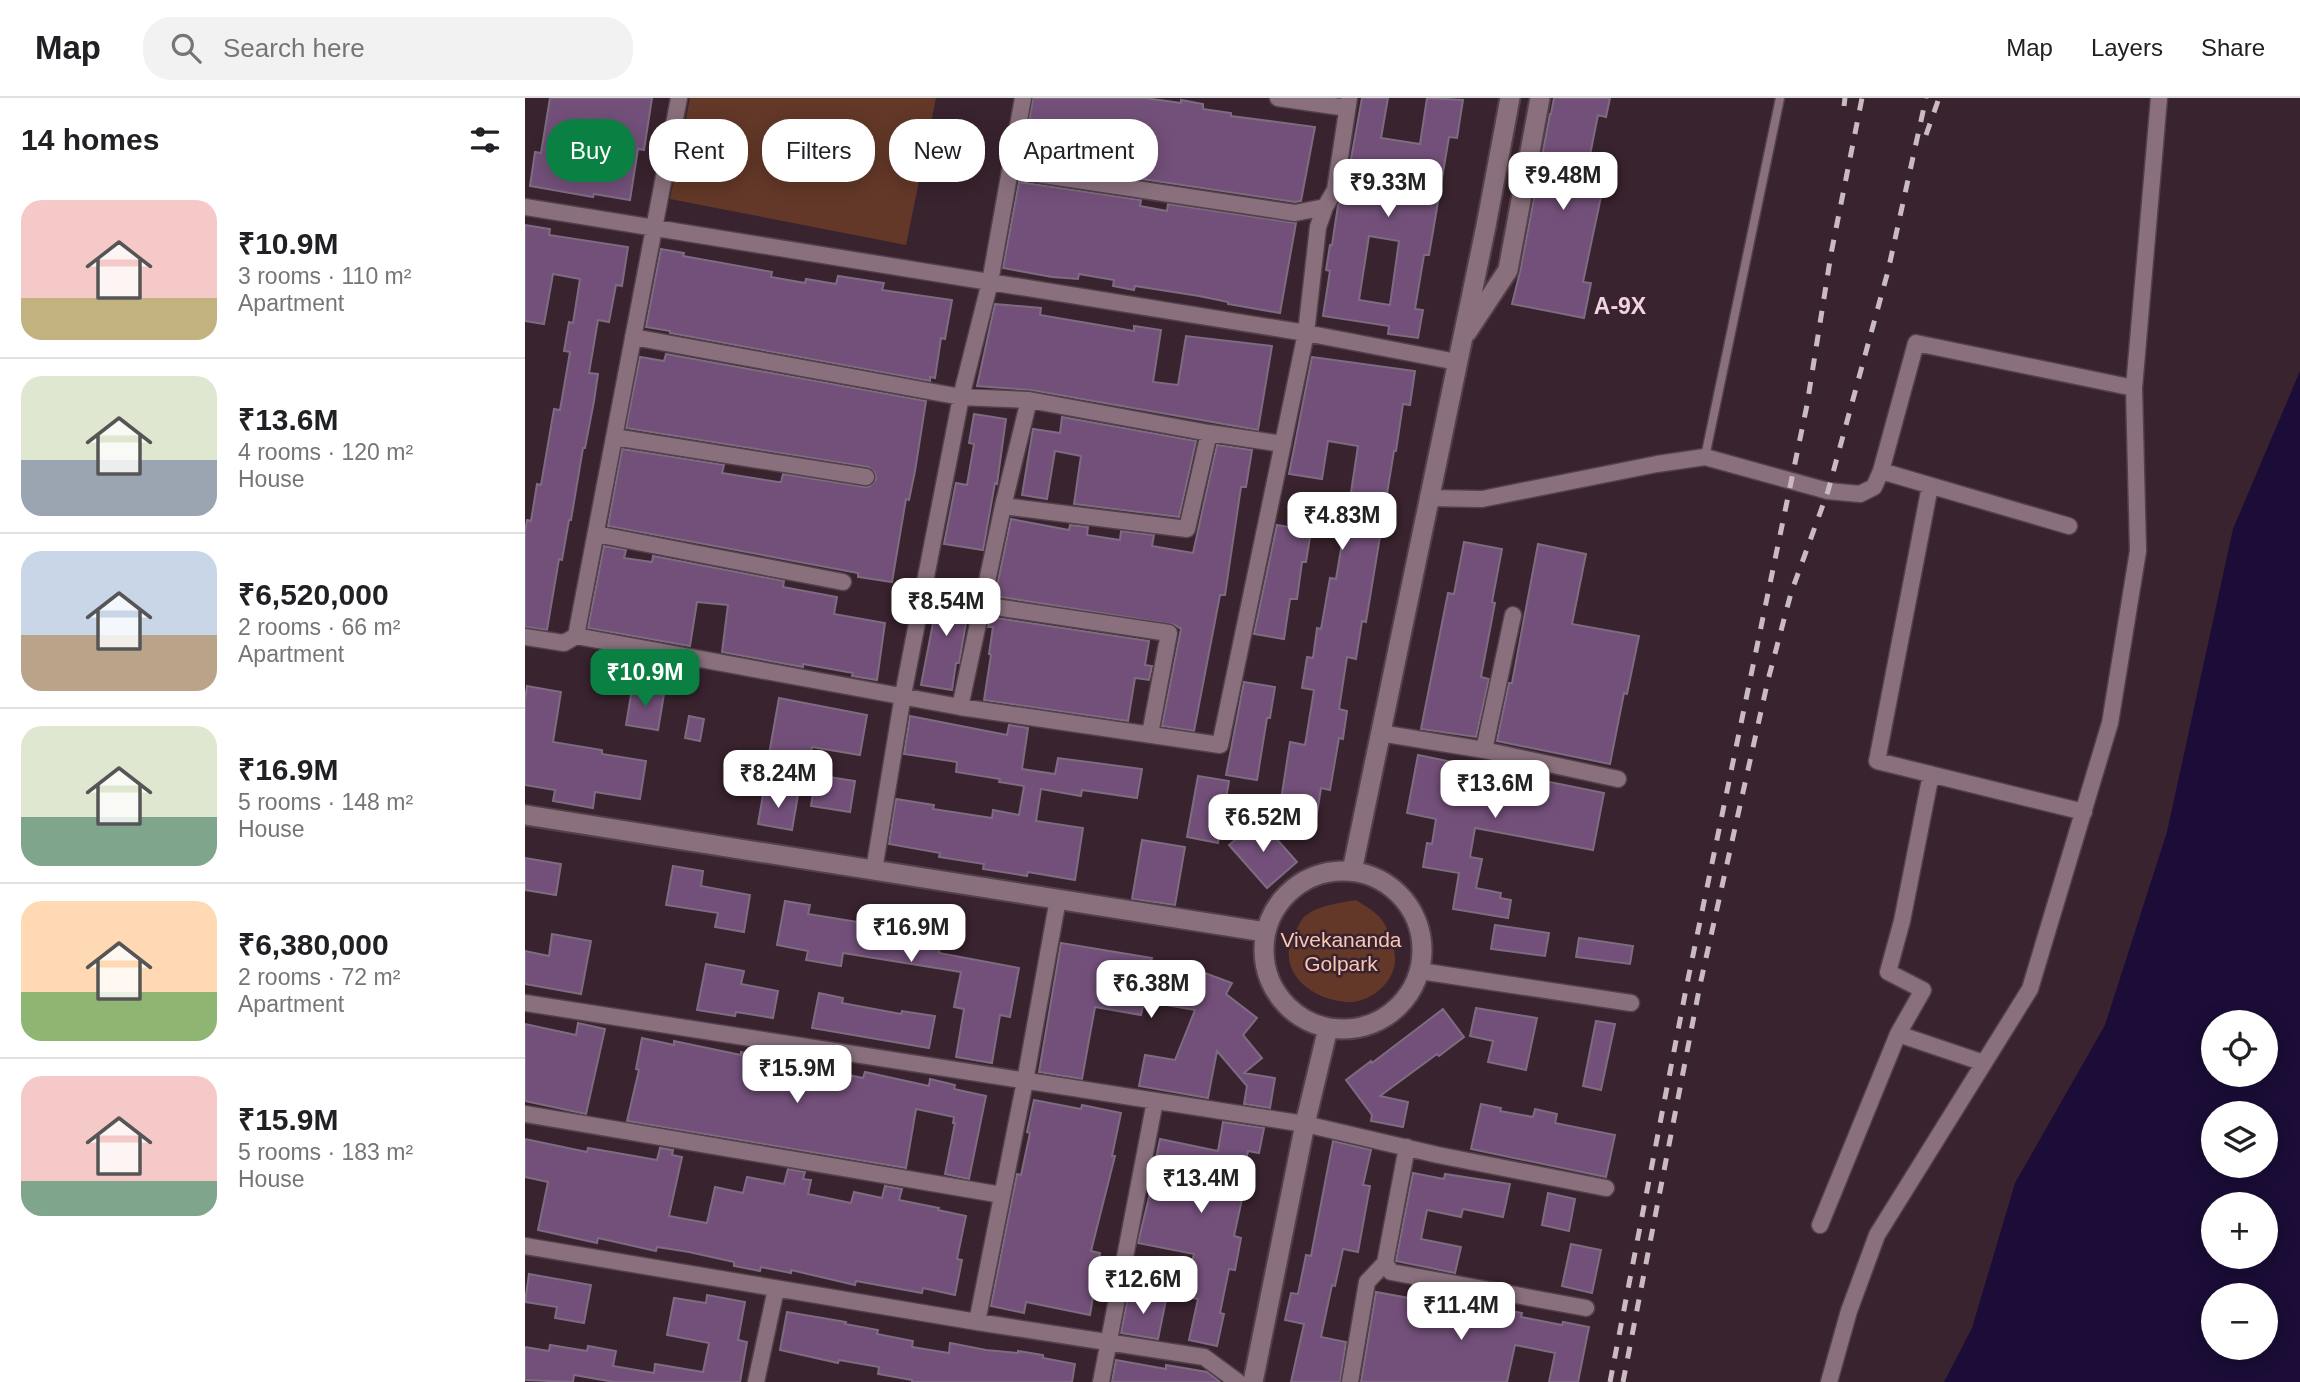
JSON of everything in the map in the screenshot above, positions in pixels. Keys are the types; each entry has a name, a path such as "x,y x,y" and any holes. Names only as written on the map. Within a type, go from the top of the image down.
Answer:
{"street":[{"path":"576,636 679,98"},
{"path":"1019,119 1023,98"},
{"path":"525,637 564,643 576,636 960,707 1220,745 1306,333 1318,227 1335,190 1348,103 1278,98"},
{"path":"1352,871 1486,226 1510,98"},
{"path":"1461,342 1508,270 1540,98"},
{"path":"1829,1382 1849,1311 1877,1235 2030,989 2111,723 2138,551 2134,387 2159,98"},
{"path":"874,870 903,695 961,397 990,282 1008,182"},
{"path":"1090,182 1295,213 1325,207"},
{"path":"525,207 1306,333 1457,362"},
{"path":"633,337 961,397 1029,400 1209,433 1283,443"},
{"path":"1428,498 1482,499 1705,457 1828,491 1860,494 1874,487 1881,471 1916,343 2134,387"},
{"path":"960,707 1003,506 1029,400"},
{"path":"1003,506 1187,529 1209,433"},
{"path":"614,437 866,477"},
{"path":"1881,471 2069,526"},
{"path":"1930,486 1877,761 2084,812"},
{"path":"596,534 843,582"},
{"path":"982,604 1169,633 1150,734"},
{"path":"1485,750 1513,615"},
{"path":"1380,733 1485,750 1618,779"},
{"path":"1820,1225 1898,1034 1923,990 1888,972 1902,921 1931,774"},
{"path":"525,815 1265,932"},
{"path":"1352,871 1381,880 1394,888 1409,905 1419,926 1422,941 1420,971 1407,998 1385,1017 1358,1028 1328,1028 1299,1016 1276,994 1264,964 1265,932 1277,906 1297,886 1323,873 1352,871"},
{"path":"977,1322 1058,899"},
{"path":"1420,971 1631,1003"},
{"path":"525,1003 1305,1124 1438,1155 1607,1188"},
{"path":"1252,1382 1305,1124 1328,1028"},
{"path":"1898,1034 1984,1063"},
{"path":"1101,1382 1155,1101"},
{"path":"525,1114 1002,1195"},
{"path":"1350,1382 1367,1282 1385,1263 1407,1147"},
{"path":"525,1246 1204,1357 1238,1382"},
{"path":"1385,1263 1391,1272 1586,1308"},
{"path":"756,1382 776,1289"}],"lane":[{"path":"1705,457 1780,98"}],"green space":[{"path":"690,98 936,98 932,119 889,119 889,182 919,182 906,245 670,199 673,182 748,182 748,119 686,119"},
{"name":"Vivekananda Golpark","path":"1356,900 1376,914 1389,933 1395,956 1394,969 1385,985 1363,1000 1332,1000 1307,988 1298,979 1289,957 1290,944 1302,919 1311,912 1329,905"}],"shaded area":[{"path":"2300,371 2300,1382 1944,1382 1972,1328 2015,1183 2105,1025 2167,832 2233,529"}],"building":[{"path":"550,98 652,98 644,150 638,149 635,168 635,119 547,119"},
{"path":"1033,98 1145,98 1181,103 1181,100 1203,104 1203,109 1231,113 1231,116 1315,127 1301,201 1295,202 1158,181 1158,119 1029,119"},
{"path":"1362,98 1388,98 1381,138 1420,144 1427,98 1463,100 1457,138 1449,137 1429,255 1424,255 1415,309 1423,310 1418,338 1388,334 1389,326 1323,316 1330,271 1326,270 1330,245 1338,205 1345,192","holes":["1369,236 1399,241 1390,305 1359,300"]},
{"path":"1554,98 1610,98 1606,117 1598,115 1587,170 1606,173 1583,282 1591,283 1584,318 1512,304"},
{"path":"546,122 546,182 633,182 630,200 594,194 593,197 530,186 535,152 541,153"},
{"path":"1019,182 1141,200 1140,206 1167,211 1168,204 1296,223 1280,313 1199,296 1135,286 1134,290 1113,286 1114,280 1079,274 1078,279 1052,277 1003,268"},
{"path":"525,225 550,229 549,235 628,247 622,286 616,285 609,322 598,320 589,373 598,374 594,401 571,520 562,560 559,559 547,630 525,627 525,532 527,520 531,521 537,484 541,485 554,409 560,410 570,352 564,351 569,322 573,323 580,279 553,274 544,324 525,321"},
{"path":"661,249 684,253 683,256 772,272 771,277 805,283 806,279 836,284 838,276 884,283 882,290 952,300 945,339 941,338 935,378 930,377 930,381 646,327"},
{"path":"995,304 1041,308 1040,315 1134,331 1134,326 1161,330 1153,382 1178,385 1186,336 1272,346 1258,430 1031,390 977,386"},
{"path":"666,354 926,401 915,471 909,500 906,499 892,582 858,577 858,573 608,526 622,449 724,465 722,473 778,482 781,482 783,474 865,487 870,486 876,479 875,473 868,467 626,428 640,357 664,361"},
{"path":"1312,357 1415,371 1410,405 1403,404 1366,622 1362,621 1356,659 1347,657 1339,709 1347,711 1343,739 1339,738 1330,790 1321,788 1314,832 1277,826 1290,742 1305,745 1314,690 1302,688 1307,657 1313,658 1317,628 1321,629 1330,578 1336,579 1344,531 1335,530 1340,497 1350,499 1358,446 1328,441 1322,479 1289,474"},
{"path":"974,414 1006,419 997,484 995,483 983,550 944,544 956,483 967,485 974,444 969,443"},
{"path":"1062,417 1196,441 1179,517 1074,504 1081,456 1055,451 1047,499 1022,495 1033,429 1060,433"},
{"path":"1217,445 1252,450 1246,487 1241,487 1225,595 1220,595 1194,731 1162,726 1181,629 1175,625 995,596 1011,519 1069,530 1070,525 1088,527 1087,535 1120,540 1121,531 1154,535 1152,546 1193,553"},
{"path":"1277,525 1311,531 1306,562 1302,562 1297,599 1290,599 1284,639 1254,634"},
{"path":"1464,542 1502,549 1481,677 1489,679 1476,737 1421,729 1448,593 1454,594"},
{"path":"1538,544 1586,554 1572,624 1639,636 1610,764 1497,741 1509,683 1512,683"},
{"path":"604,546 626,550 624,558 652,562 653,556 784,581 783,587 837,597 834,614 885,623 877,680 852,676 853,673 722,652 728,605 697,602 690,646 588,628"},
{"path":"936,589 973,595 952,690 921,685 934,618 931,617"},
{"path":"990,617 1149,641 1145,665 1152,666 1149,680 1135,678 1128,721 984,700 991,655 993,627 988,627"},
{"path":"1244,682 1275,687 1257,780 1226,775"},
{"path":"527,686 561,692 553,742 646,761 640,799 595,792 593,808 553,801 555,790 525,785"},
{"path":"632,689 664,694 658,730 626,725"},
{"path":"779,698 867,715 860,755 812,747 809,766 768,760"},
{"path":"689,716 704,719 700,741 685,738"},
{"path":"910,716 1007,735 1009,725 1028,728 1022,769 1055,774 1058,758 1142,769 1137,798 1082,790 1081,796 1041,789 1036,821 1083,828 1075,880 1028,872 1027,876 983,869 984,864 939,857 940,853 889,844 896,799 934,805 933,809 992,818 993,810 1019,815 1024,786 956,772 957,762 904,754"},
{"path":"1418,755 1604,793 1593,850 1475,828 1470,857 1482,859 1476,888 1501,893 1500,898 1511,900 1508,918 1453,909 1459,873 1423,867 1427,843 1432,844 1436,819 1407,813"},
{"path":"816,775 855,781 850,812 811,806"},
{"path":"1198,776 1229,781 1218,843 1187,837"},
{"path":"764,789 798,795 792,830 758,824"},
{"path":"1259,819 1297,862 1267,888 1229,845"},
{"path":"1142,840 1185,847 1175,905 1132,899"},
{"path":"525,858 561,864 556,895 525,890"},
{"path":"673,866 703,871 701,886 750,895 744,932 715,927 718,913 666,905"},
{"path":"785,901 810,905 808,914 870,924 872,910 944,923 939,953 1019,968 1010,1017 1000,1015 992,1063 956,1057 964,1009 954,1007 961,972 843,953 841,966 806,960 808,951 777,945"},
{"path":"1495,925 1549,933 1545,956 1491,949"},
{"path":"552,934 591,941 581,994 525,984 525,951 549,956"},
{"path":"1579,938 1633,946 1630,964 1576,957"},
{"path":"1061,943 1152,958 1151,961 1194,969 1232,983 1226,994 1257,1018 1243,1035 1262,1058 1244,1073 1275,1078 1270,1108 1244,1104 1247,1086 1217,1051 1208,1098 1139,1086 1145,1055 1175,1060 1195,1010 1144,1001 1141,1015 1095,1007 1082,1079 1039,1072"},
{"path":"706,964 744,971 741,984 778,991 773,1018 697,1010"},
{"path":"819,993 843,998 842,1003 901,1014 902,1011 935,1016 929,1048 812,1028"},
{"path":"1476,1008 1537,1018 1526,1070 1488,1062 1493,1041 1470,1036"},
{"path":"1443,1009 1464,1037 1380,1096 1408,1102 1403,1127 1371,1121 1372,1115 1346,1080"},
{"path":"1596,1021 1615,1024 1601,1090 1583,1086"},
{"path":"578,1023 605,1029 586,1114 525,1101 525,1024 576,1035"},
{"path":"642,1038 674,1045 674,1041 741,1055 741,1052 863,1078 865,1072 929,1086 930,1079 955,1085 954,1089 986,1096 969,1179 945,1174 954,1117 916,1109 906,1168 627,1121 639,1070 636,1069"},
{"path":"1034,1100 1081,1109 1082,1105 1121,1113 1112,1156 1115,1156 1091,1251 1100,1253 1090,1315 1026,1302 1024,1313 991,1306 1017,1174 1021,1175 1030,1133 1027,1132"},
{"path":"1481,1104 1501,1108 1500,1111 1533,1117 1535,1109 1557,1114 1555,1123 1615,1135 1606,1177 1471,1149"},
{"path":"1223,1122 1264,1128 1259,1153 1248,1151 1238,1198 1242,1199 1234,1236 1241,1238 1235,1270 1229,1269 1220,1313 1224,1314 1217,1346 1189,1340 1198,1299 1187,1297 1195,1262 1192,1262 1194,1254 1138,1243 1160,1139 1218,1151"},
{"path":"525,1139 587,1152 588,1148 657,1160 660,1148 673,1150 672,1155 682,1157 669,1216 707,1223 715,1187 743,1193 747,1177 784,1184 788,1169 805,1172 803,1179 811,1180 808,1194 851,1203 854,1192 882,1198 885,1186 902,1189 899,1200 966,1216 957,1259 962,1260 955,1295 923,1288 922,1293 856,1281 855,1285 791,1270 791,1273 761,1267 760,1271 689,1252 657,1247 656,1251 598,1238 597,1243 538,1230 548,1182 525,1177"},
{"path":"1333,1141 1371,1150 1363,1185 1370,1186 1358,1252 1343,1249 1321,1337 1346,1342 1340,1382 1291,1382 1304,1324 1285,1320 1291,1293 1298,1294 1306,1255 1311,1256"},
{"path":"1413,1173 1444,1179 1445,1174 1510,1184 1503,1217 1463,1209 1461,1217 1427,1210 1421,1239 1461,1247 1455,1273 1396,1261"},
{"path":"1548,1193 1575,1199 1569,1231 1542,1225"},
{"path":"1571,1244 1601,1250 1592,1293 1562,1286"},
{"path":"529,1274 591,1285 584,1323 555,1318 557,1307 525,1302"},
{"path":"1433,1290 1451,1294 1450,1300 1456,1301 1455,1304 1496,1313 1497,1308 1522,1313 1521,1317 1589,1327 1578,1382 1549,1382 1555,1353 1515,1345 1507,1382 1361,1382 1376,1292 1431,1302"},
{"path":"1129,1292 1166,1300 1158,1339 1121,1333"},
{"path":"707,1295 745,1302 738,1340 747,1342 740,1382 614,1382 574,1375 573,1382 525,1380 525,1347 549,1351 550,1345 587,1351 588,1346 616,1351 613,1366 654,1373 655,1364 703,1372 709,1343 667,1335 674,1298 706,1303"},
{"path":"787,1312 878,1330 877,1334 913,1341 912,1347 949,1353 950,1343 986,1350 1043,1355 1043,1358 1075,1364 1072,1382 912,1382 878,1374 879,1367 839,1360 838,1363 780,1350"},
{"path":"1116,1360 1166,1369 1166,1365 1207,1372 1220,1382 1112,1382"}],"railway":[{"path":"1844,106 1845,98"},
{"path":"1610,1382 1687,984 1807,405 1831,254 1862,98"},
{"path":"1623,1382 1700,985 1768,680 1791,593 1828,491 1888,271 1926,98"},
{"path":"1926,135 1939,98"}],"district":[{"name":"A-9X","path":"1620,306"}]}
